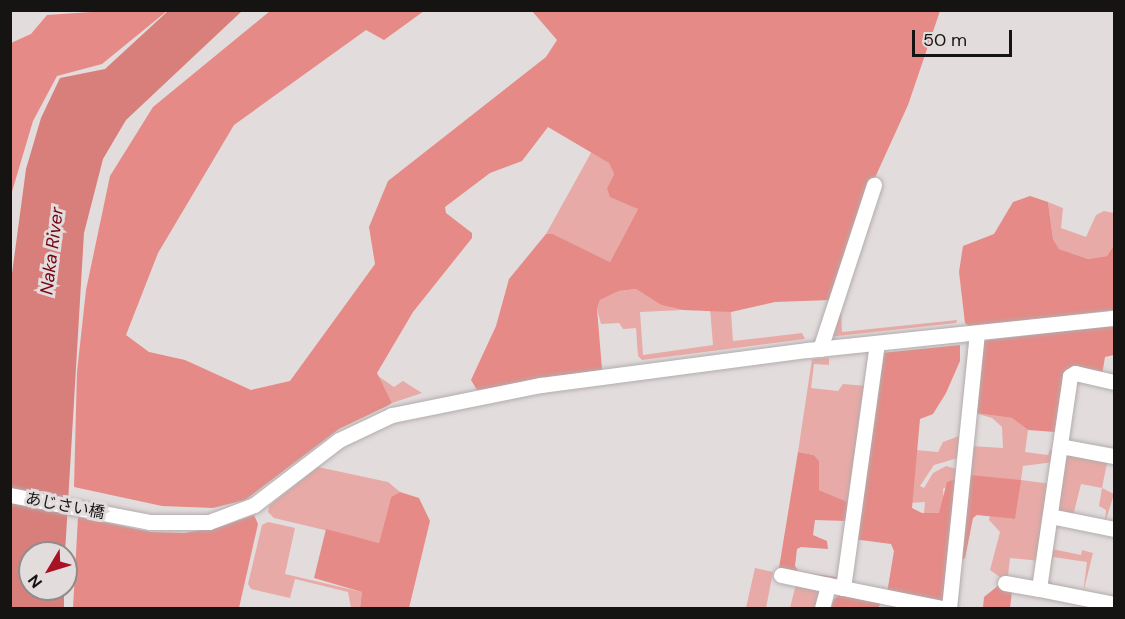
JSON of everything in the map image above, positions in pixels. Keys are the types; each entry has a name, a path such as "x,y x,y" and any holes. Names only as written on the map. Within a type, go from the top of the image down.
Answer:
{"street":[{"path":"820,349 874,185"},
{"name":"あじさい橋","path":"10,495 120,517 188,524 239,512 267,495 339,440 392,415 541,386 820,349 1114,318"},
{"path":"949,609 977,333"},
{"path":"822,609 835,587 877,343"},
{"path":"1039,589 1070,376 1075,373 1114,382"},
{"path":"1060,446 1114,456"},
{"path":"1050,516 1114,529"},
{"path":"781,575 941,609"},
{"path":"1005,583 1114,604"}],"shaded area":[{"path":"106,11 167,11 102,64 57,76 33,121 11,195 11,43 31,34 47,15"},
{"path":"270,11 424,11 384,40 366,30 234,125 158,253 126,335 149,352 185,360 251,390 290,381 375,264 369,227 388,181 546,57 557,40 532,11 940,11 908,105 868,193 830,300 775,302 731,312 683,310 661,305 636,289 619,291 600,300 597,309 602,369 593,375 477,390 471,380 496,326 509,279 546,234 553,234 610,262 638,209 610,197 607,188 614,174 609,163 548,127 522,161 490,173 445,207 446,213 472,233 472,238 413,312 377,373 392,403 339,429 245,500 213,508 162,506 74,487 77,372 86,290 110,176 153,107"},
{"path":"592,151 609,163 614,174 607,188 638,209 610,262 553,234 546,234"},
{"path":"1030,196 1048,202 1053,239 1059,249 1088,259 1107,256 1114,245 1114,310 971,328 965,323 959,272 963,246 994,234 1013,202"},
{"path":"1048,202 1063,208 1061,228 1086,237 1096,215 1104,211 1114,213 1114,245 1107,256 1088,259 1059,249 1053,239"},
{"path":"851,277 841,310 842,332 957,320 956,323 828,337"},
{"path":"636,289 661,305 683,310 640,312 643,355 713,345 710,308 731,312 733,341 802,333 805,339 642,360 638,356 636,328 623,329 619,323 601,324 597,309 600,300 619,291"},
{"path":"1114,325 1114,355 1105,357 1102,375 1075,370 1055,432 1028,430 1012,418 975,413 980,341"},
{"path":"960,345 960,361 946,393 933,414 920,419 912,508 922,513 939,513 947,482 970,475 1021,480 1015,519 977,515 973,518 965,558 952,565 948,605 887,593 894,551 891,544 853,539 881,353"},
{"path":"829,358 829,365 814,364 811,388 838,391 843,384 867,386 850,503 819,490 819,461 814,455 798,452 812,359"},
{"path":"378,376 394,387 403,381 422,393 392,403"},
{"path":"975,413 1012,418 1028,430 1025,452 1048,455 1050,450 1056,450 1054,462 1023,466 1021,480 1051,484 1040,561 1010,558 1008,576 1033,584 1004,580 990,570 1000,532 989,520 990,516 1015,519 967,477 970,446 1003,448 1002,427 992,418"},
{"path":"959,436 961,457 934,465 920,486 924,488 933,473 946,466 960,470 959,479 943,489 944,507 939,513 924,513 925,502 910,503 916,450 938,452 943,442"},
{"path":"798,452 814,455 819,461 819,490 850,503 847,521 815,520 813,535 827,541 828,549 801,547 797,549 795,566 799,572 836,577 837,581 783,573 779,568"},
{"path":"1064,452 1108,458 1102,488 1081,484 1073,516 1055,509"},
{"path":"318,467 388,482 400,492 391,497 379,543 274,518 268,512 269,506"},
{"path":"1102,488 1114,494 1105,523 1106,510 1099,506"},
{"path":"400,492 419,498 430,521 409,608 360,608 362,592 314,578 326,529 379,543 391,497"},
{"path":"254,515 258,524 239,608 73,608 73,601 78,601 78,517 151,532 184,533 220,527"},
{"path":"268,522 295,528 285,574 362,592 360,608 351,608 348,592 295,579 290,598 251,589 248,584 262,525"},
{"path":"1052,549 1081,555 1082,550 1093,553 1083,593 1087,562 1053,557 1048,581 1058,586 1046,585"},
{"path":"755,568 773,572 766,608 746,608"},
{"path":"796,584 822,587 817,608 790,608"},
{"path":"999,585 1012,591 1010,608 983,608 984,597"},
{"path":"842,593 881,603 878,608 831,608 834,599"}],"water":[{"name":"Naka River","path":"168,11 242,11 126,120 103,159 84,233 66,541 18,541 18,601 64,601 64,608 11,608 11,281 26,169 41,118 60,78 105,69"}]}
